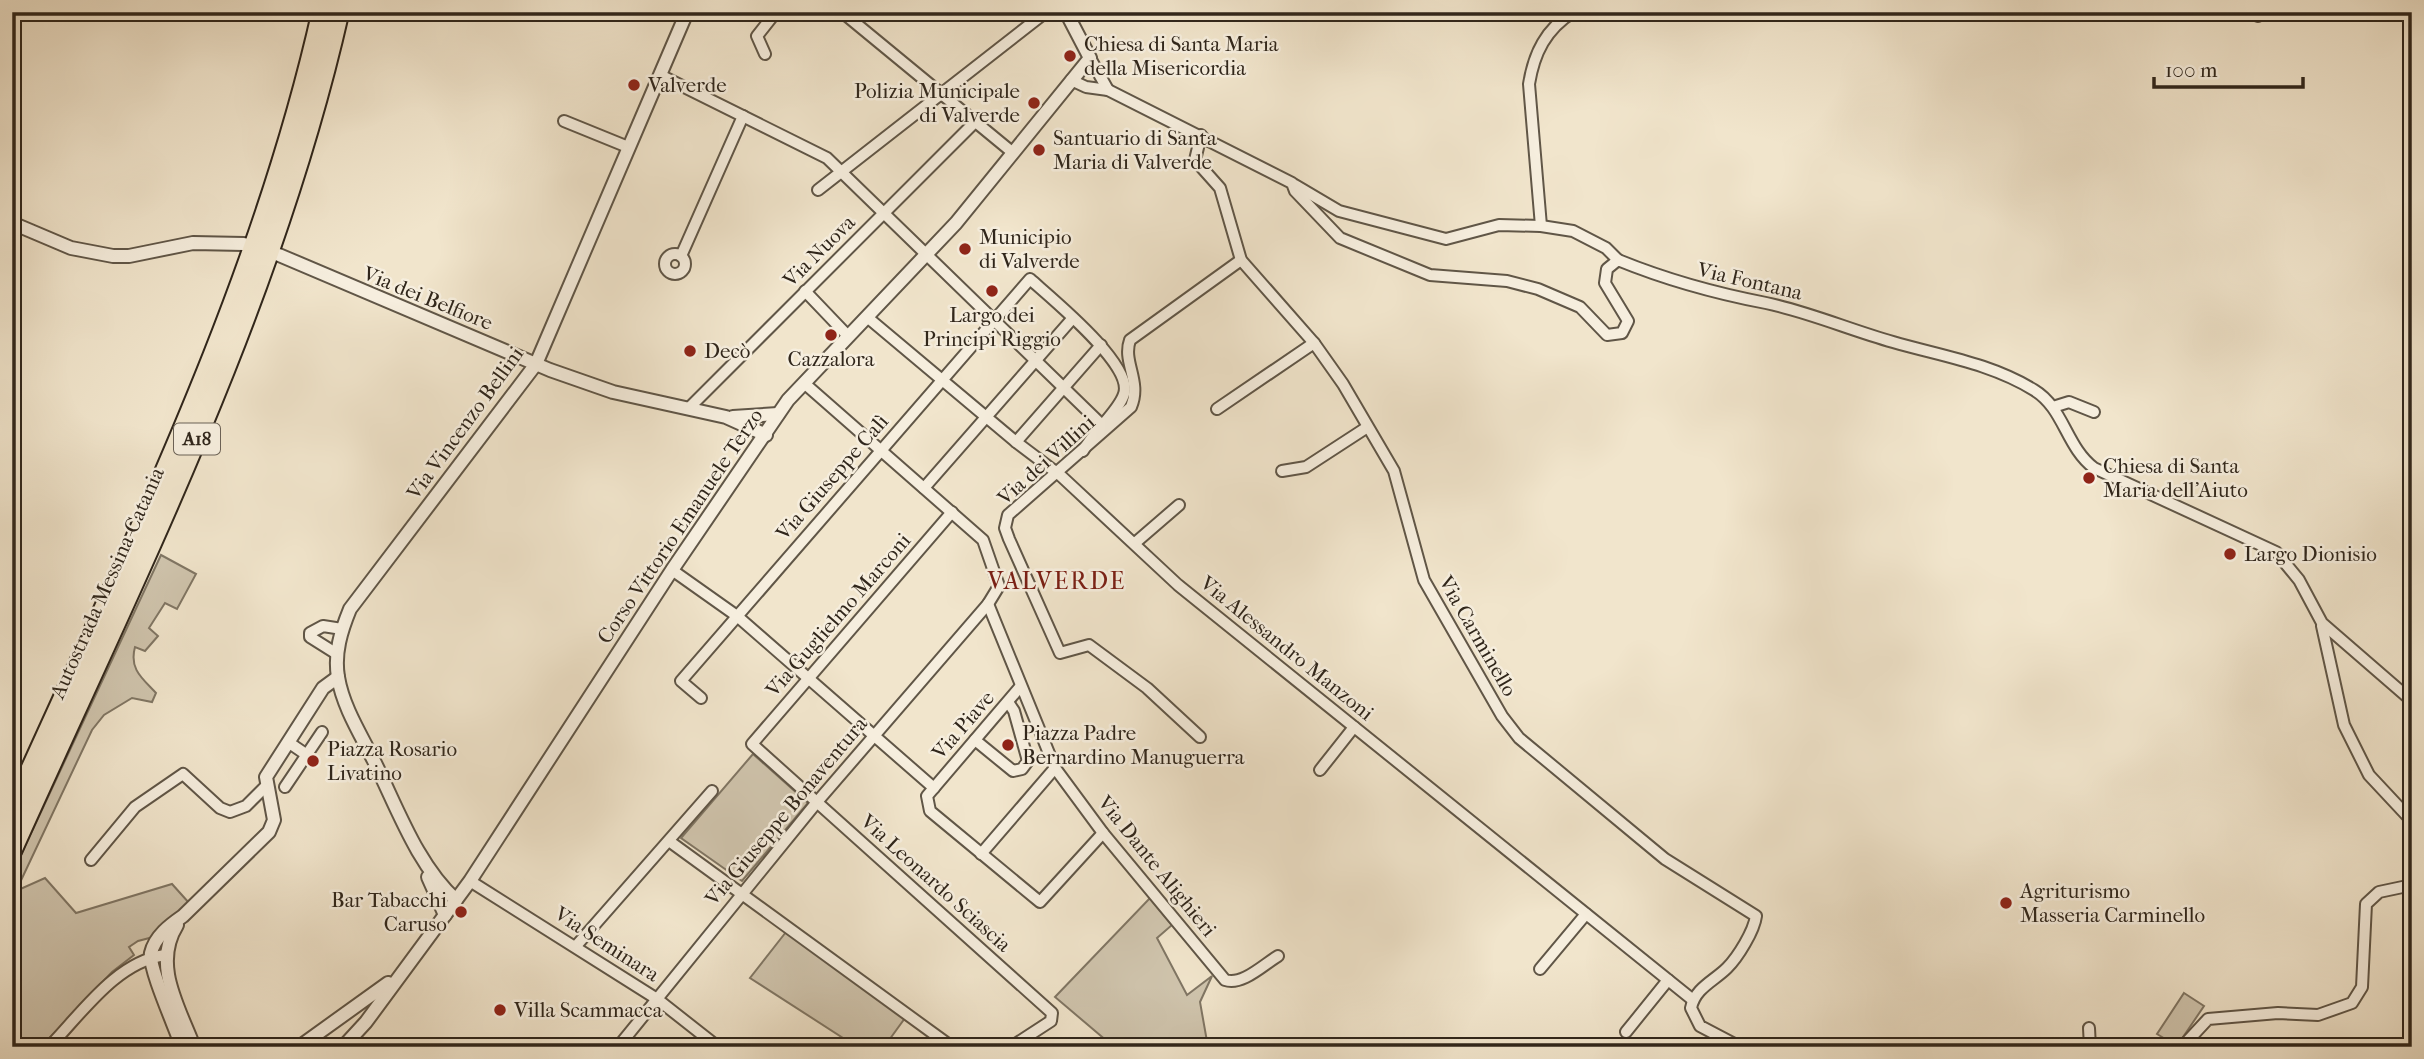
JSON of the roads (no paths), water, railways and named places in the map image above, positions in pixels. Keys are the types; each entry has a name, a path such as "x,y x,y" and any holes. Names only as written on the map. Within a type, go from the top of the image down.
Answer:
{"highway":[{"name":"Autostrada Messina-Catania","path":"12,811 227,327 283,157 323,12"},
{"name":"Autostrada Messina-Catania","path":"12,850 192,451 242,332 298,162 339,12"}],"street":[{"name":"Via Vincenzo Bellini","path":"415,844 349,710 338,677 337,654 342,629 356,601 536,364 687,12"},
{"path":"765,54 757,36 776,12"},
{"path":"842,12 1013,152"},
{"path":"818,190 1046,12"},
{"path":"1066,12 1108,90"},
{"path":"1541,226 1529,84 1532,64 1548,32 1573,12"},
{"name":"Corso Vittorio Emanuele Terzo","path":"343,1047 366,1022 401,971 470,881 672,570 778,414 978,197 1090,58"},
{"path":"660,75 827,158 1101,424"},
{"path":"1072,80 1086,87 1108,90 1292,183 1295,191 1340,238 1430,275 1507,281 1538,289 1580,307 1601,331 1615,336 1627,328 1629,321 1605,283 1607,269 1618,260"},
{"path":"681,256 694,233 743,116"},
{"path":"564,121 628,146"},
{"name":"Via Nuova","path":"689,408 976,121"},
{"name":"Via Carminello","path":"1201,135 1195,160 1220,188 1241,260 1314,344 1343,384 1366,428 1394,471 1424,580 1502,716 1519,738 1665,859 1756,916 1755,923 1728,967 1693,1000"},
{"name":"Via Fontana","path":"1292,183 1339,211 1446,239 1499,225 1541,226 1573,231 1606,248 1618,260 1675,283 1765,303 1852,327 1891,342 1952,356 2019,382 2048,400 2074,448 2094,468 2276,552 2299,580 2322,623 2412,701"},
{"path":"12,223 71,248 113,256 129,256 193,243 244,244"},
{"name":"Via dei Belfiore","path":"279,255 536,364 613,392 726,417"},
{"name":"Via dei Villini","path":"1200,737 1147,688 1089,645 1060,653 1006,528 1008,515 1124,416 1136,396 1128,346 1130,340 1241,260"},
{"name":"Via Giuseppe Calì","path":"701,698 681,681 1030,279 1072,318"},
{"path":"805,291 848,336"},
{"name":"Via Alessandro Manzoni","path":"867,317 1016,442 1056,472 1178,584 1693,1000"},
{"path":"925,488 1072,318 1101,345 1125,383 1124,395 1083,451"},
{"path":"1217,409 1314,344"},
{"path":"1016,442 1101,345"},
{"path":"804,383 984,540 998,575 999,586 988,604"},
{"path":"2053,407 2069,402 2094,412"},
{"path":"726,417 778,414"},
{"path":"726,417 766,435"},
{"path":"1282,471 1306,467 1366,428"},
{"path":"1135,543 1179,505"},
{"name":"Via Guglielmo Marconi","path":"752,744 952,512"},
{"path":"672,570 737,616 934,788 927,796 930,811 1040,902 1103,833"},
{"name":"Via Dante Alighieri","path":"988,604 1055,768 1103,833 1225,980 1231,983 1242,979 1278,956"},
{"name":"Via Giuseppe Bonaventura","path":"618,1047 817,802 988,604"},
{"path":"2322,623 2344,725 2369,775 2412,821"},
{"path":"337,654 310,637 310,633 323,626 342,629"},
{"path":"91,860 135,807 183,774 220,808 230,812 246,806 265,785 288,742 323,688 338,677"},
{"name":"Via Piave","path":"934,788 1020,687"},
{"path":"975,740 1013,771 1022,769 1028,761 1014,711 1008,702"},
{"path":"1320,770 1354,727"},
{"path":"285,787 322,732"},
{"path":"288,742 307,755"},
{"name":"Via Leonardo Sciascia","path":"752,744 1052,1013 1051,1021 1011,1047"},
{"path":"981,853 1055,768"},
{"path":"182,1047 150,957 159,937 269,832 274,820 265,785"},
{"path":"576,946 712,790"},
{"path":"669,841 952,1047"},
{"path":"415,844 438,882 456,900"},
{"path":"415,844 445,915"},
{"name":"Via Seminara","path":"470,881 657,999 718,1047"},
{"path":"2182,1047 2208,1019 2278,1013 2318,1015 2352,1003 2362,987 2366,904 2379,892 2412,885"},
{"path":"1541,969 1586,914"},
{"path":"183,916 170,937 165,955 168,975 194,1047"},
{"path":"49,1047 121,972 150,957 165,955"},
{"path":"299,1047 353,1010 401,971"},
{"path":"1626,1032 1668,979"},
{"path":"1693,1000 1694,1017 1700,1026 1740,1047"},
{"path":"353,1010 360,1019 353,1034"},
{"path":"2090,1028 2090,1047"}],"place":[{"name":"Chiesa di Santa Maria della Misericordia","path":"1070,56"},
{"name":"Valverde","path":"634,85"},
{"name":"Polizia Municipale di Valverde","path":"1034,103"},
{"name":"Santuario di Santa Maria di Valverde","path":"1039,150"},
{"name":"Municipio di Valverde","path":"965,249"},
{"name":"Largo dei Principi Riggio","path":"992,291"},
{"name":"Cazzalora","path":"831,335"},
{"name":"Decò","path":"690,351"},
{"name":"Chiesa di Santa Maria dell'Aiuto","path":"2089,478"},
{"name":"Largo Dionisio","path":"2230,554"},
{"name":"Piazza Padre Bernardino Manuguerra","path":"1008,745"},
{"name":"Piazza Rosario Livatino","path":"313,761"},
{"name":"Agriturismo Masseria Carminello","path":"2006,903"},
{"name":"Bar Tabacchi Caruso","path":"461,912"},
{"name":"Villa Scammacca","path":"500,1010"}],"district":[{"name":"VALVERDE","path":"1057,581"}]}
